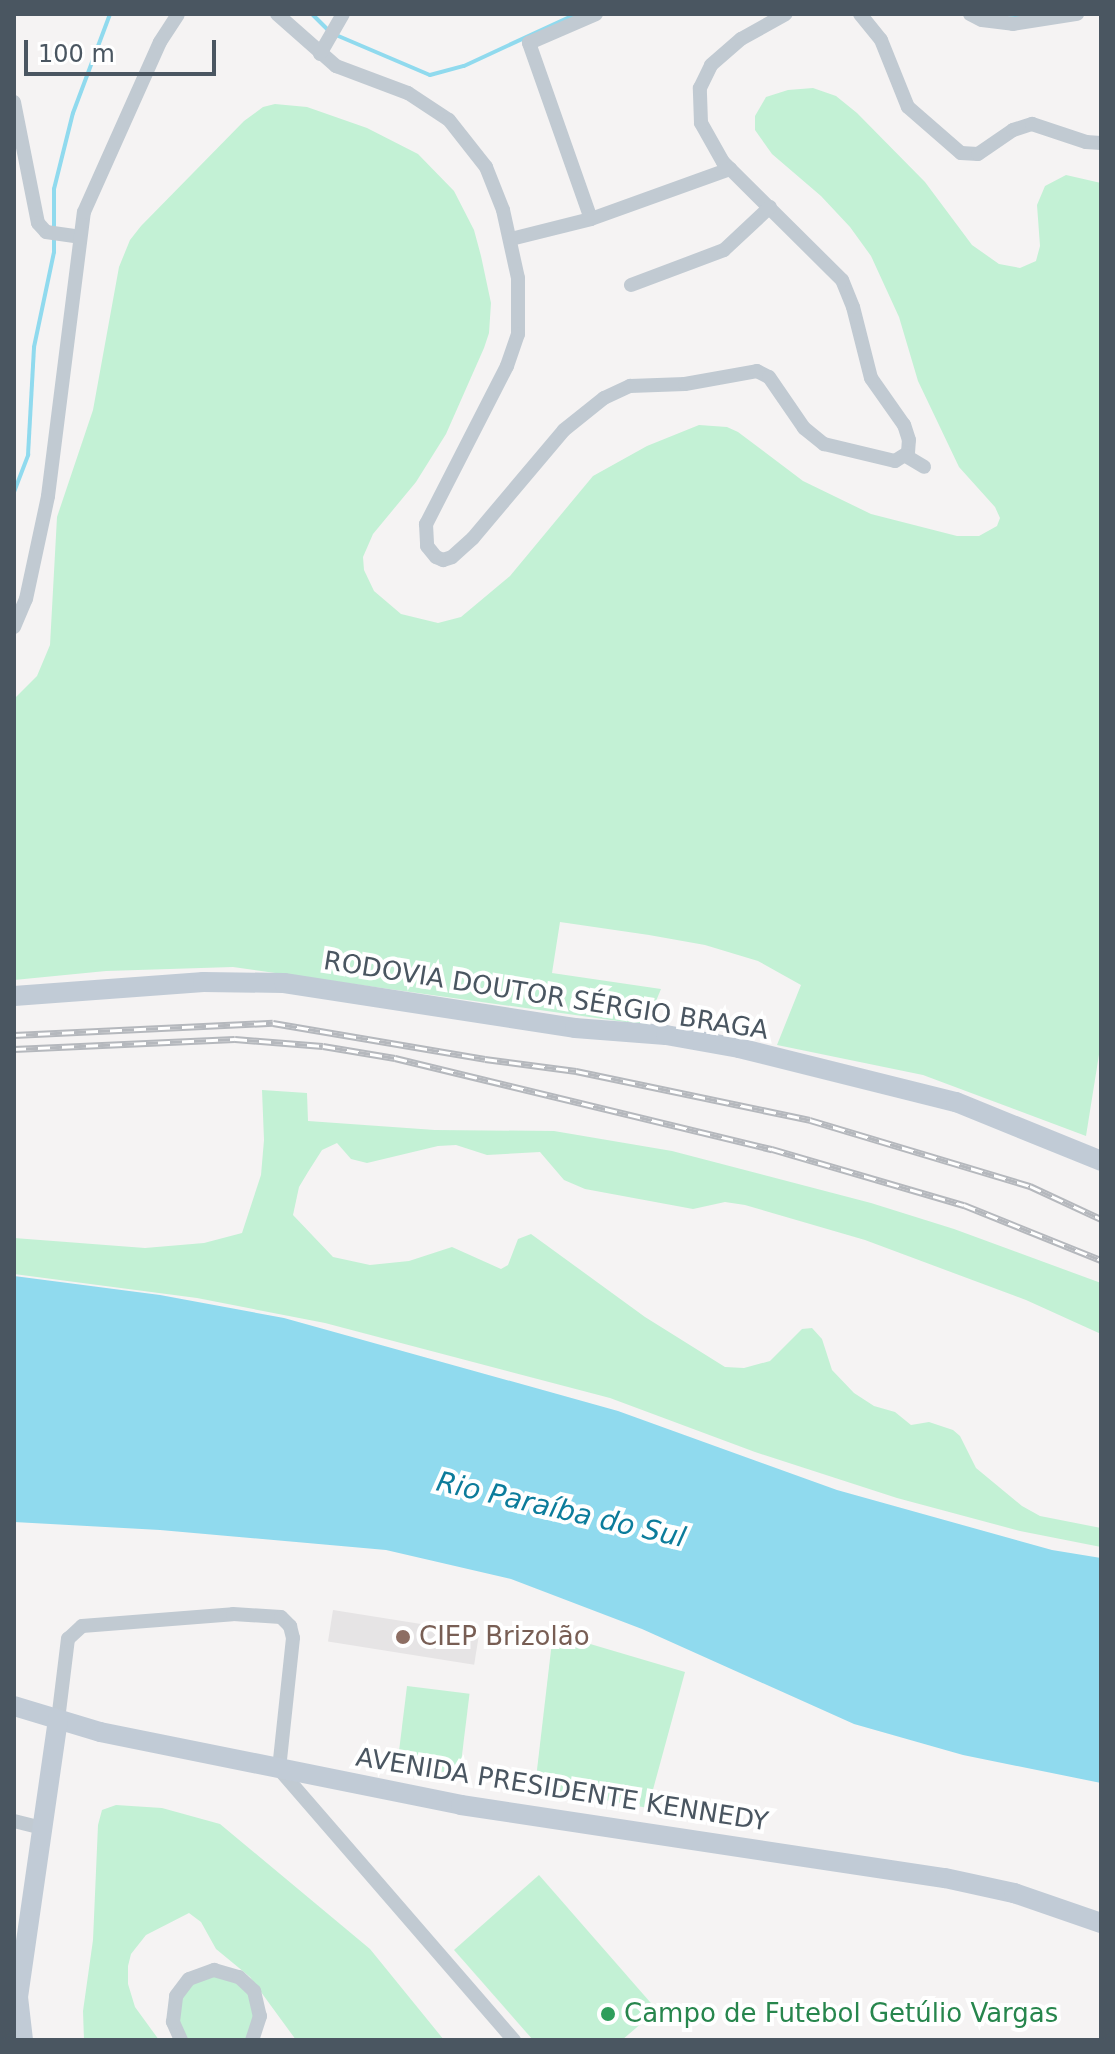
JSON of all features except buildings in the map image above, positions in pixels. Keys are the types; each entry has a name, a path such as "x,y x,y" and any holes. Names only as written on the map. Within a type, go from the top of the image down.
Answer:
{"main road":[{"name":"RODOVIA DOUTOR SÉRGIO BRAGA","path":"14,996 203,982 284,983 575,1028 666,1035 739,1048 956,1102 1101,1161"},
{"name":"AVENIDA PRESIDENTE KENNEDY","path":"14,1706 58,1720 279,1769 461,1805 945,1878 1014,1893 1101,1923"},
{"path":"23,2040 17,1990 58,1720"}],"street":[{"path":"14,627 26,599 48,496 80,237 91,190 160,42 178,14"},
{"path":"277,14 320,54 350,73 408,93 449,120 486,167 511,239 520,294 516,342 426,524 425,539 436,557 449,559 464,547 564,430 604,398 630,386 685,384 757,371 769,377 804,428 824,444 895,461 906,456"},
{"path":"320,54 343,14"},
{"path":"591,219 529,43 596,14"},
{"path":"786,14 731,46 702,80 698,97 701,123 712,148 730,169 835,270 846,286 871,378 908,435 906,456"},
{"path":"860,14 881,40 908,107 961,153 978,154 1019,127 1037,123 1086,142 1101,143"},
{"path":"970,14 982,20 1013,24 1077,14"},
{"path":"14,102 38,223 46,232 80,237"},
{"path":"511,239 591,219 730,169"},
{"path":"631,285 724,250 770,207"},
{"path":"906,456 924,467"},
{"path":"58,1720 68,1639 82,1626 233,1614 278,1616 293,1635 279,1769 514,2040"},
{"path":"14,1821 43,1828"},
{"path":"181,2040 173,2017 179,1991 198,1974 219,1970 243,1980 256,1996 260,2016 252,2040"}],"shaded area":[{"name":"CIEP Brizolão","path":"333,1610 479,1633 474,1665 328,1642"}],"green space":[{"path":"813,88 836,96 857,113 925,182 972,245 999,264 1020,268 1036,261 1040,246 1037,205 1045,186 1066,175 1101,183 1101,1042 1086,1136 923,1075 777,1045 801,985 758,961 705,945 560,922 552,973 661,989 646,1025 233,967 106,971 14,980 14,699 37,676 50,645 57,517 93,410 119,267 130,240 141,226 244,121 263,107 275,104 307,107 367,128 418,154 454,191 474,230 491,303 489,333 484,348 446,434 416,482 373,534 363,557 364,570 374,591 401,614 438,623 461,617 510,576 593,476 647,446 699,425 727,427 738,432 803,481 871,514 957,536 979,536 997,526 1000,518 995,507 959,467 918,381 899,317 871,256 850,227 821,196 772,154 755,130 755,116 766,97 788,90"},
{"path":"262,1090 307,1093 308,1121 435,1130 554,1131 672,1151 871,1203 954,1229 1101,1283 1101,1334 1026,1300 865,1240 745,1205 725,1202 693,1209 585,1189 564,1180 540,1152 487,1155 456,1145 438,1146 367,1163 351,1159 337,1143 322,1150 308,1172 299,1187 293,1215 333,1257 370,1265 409,1261 452,1247 501,1269 508,1265 518,1239 531,1234 645,1317 725,1367 744,1368 770,1361 802,1329 812,1328 822,1339 832,1370 854,1393 874,1406 895,1412 911,1425 929,1422 953,1430 960,1436 976,1468 1022,1506 1040,1516 1101,1528 1101,1547 1020,1531 897,1498 755,1452 610,1398 325,1323 197,1298 14,1274 14,1238 145,1248 204,1243 242,1233 261,1175 264,1140"},
{"path":"553,1633 685,1672 648,1808 535,1787"},
{"path":"407,1686 470,1694 460,1774 397,1766"},
{"path":"116,1805 162,1808 220,1824 370,1949 444,2040 296,2040 250,1977 216,1949 201,1922 189,1913 146,1935 131,1954 128,1966 128,1984 135,2007 159,2040 84,2040 83,2011 93,1940 98,1825 102,1810"},
{"path":"539,1875 657,2010 622,2040 533,2040 454,1950"},
{"path":"219,1971 256,1997 251,2040 182,2040 178,2035 182,1988"}],"water":[{"name":"Rio Paraíba do Sul","path":"14,1276 160,1295 284,1318 618,1411 837,1490 1052,1550 1101,1558 1101,1783 963,1755 854,1724 642,1629 511,1579 386,1550 160,1530 14,1522"}],"waterway":[{"path":"14,492 28,455 34,347 54,252 54,189 73,113 110,14"},
{"path":"312,14 328,30"},
{"path":"336,35 430,75 464,66 576,14"},
{"path":"1003,14 1026,16"}],"railway":[{"path":"14,1035 273,1023 576,1071 810,1120 1030,1186 1101,1219"},
{"path":"14,1049 235,1039 323,1046 395,1058 772,1149 964,1205 1101,1260"}],"place":[{"name":"CIEP Brizolão","path":"403,1637"},
{"name":"Campo de Futebol Getúlio Vargas","path":"608,2014"}]}
